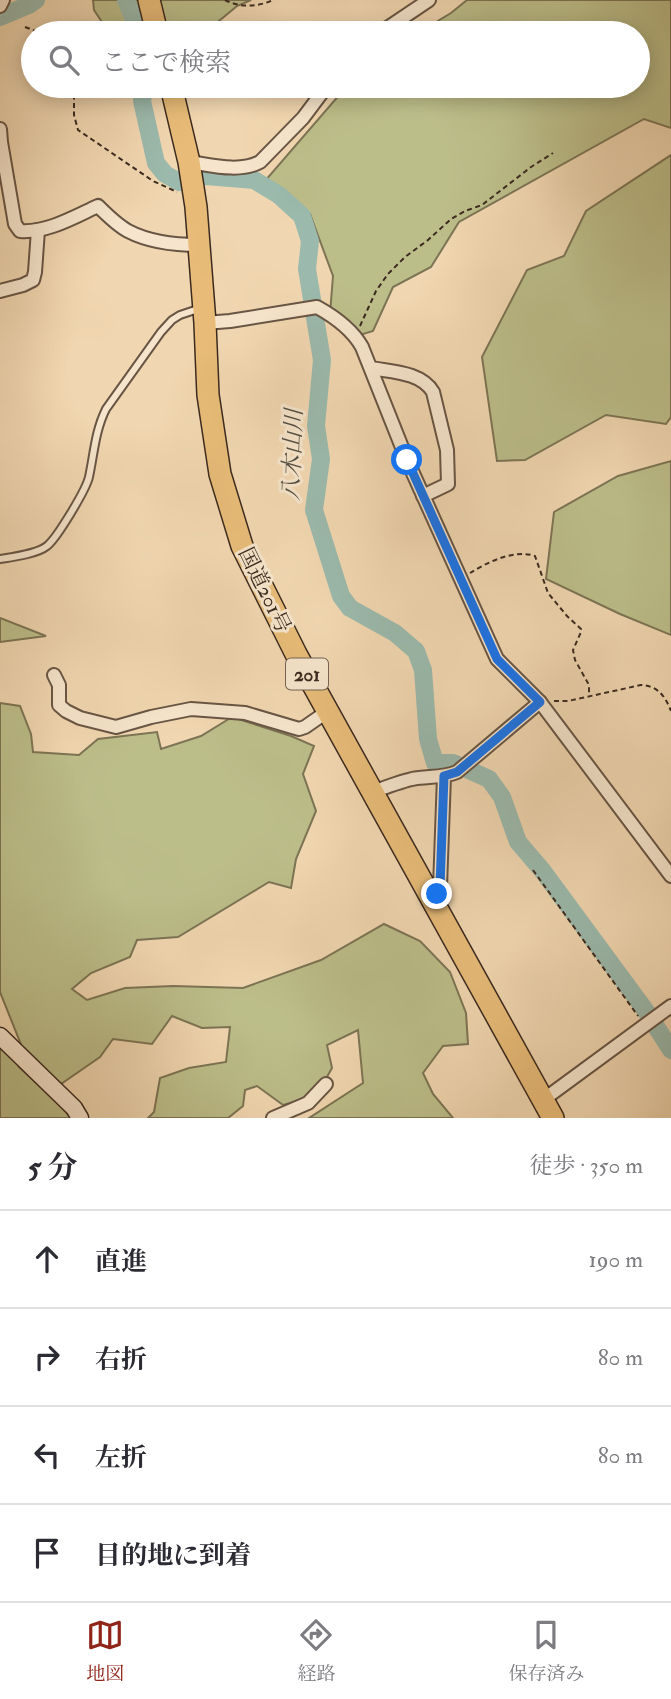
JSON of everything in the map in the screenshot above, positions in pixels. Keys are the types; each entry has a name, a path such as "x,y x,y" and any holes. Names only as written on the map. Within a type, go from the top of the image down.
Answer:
{"highway":[{"path":"149,0 154,21"},
{"name":"国道201号","path":"174,98 192,178 208,395 220,474 242,546 296,654 548,1109"}],"street":[{"path":"0,6 3,0"},
{"path":"398,21 429,0"},
{"path":"192,178 260,162 303,118 318,98"},
{"path":"0,129 4,182 17,229 24,231 46,228 98,206 118,224 134,233 179,245 199,245"},
{"path":"0,291 33,280 38,230"},
{"path":"204,315 230,321 313,308 330,314 356,335 407,460 497,659 540,702 671,876"},
{"path":"371,368 417,377 428,383 433,391 447,450 448,484 423,496"},
{"path":"54,675 59,685 60,705 80,718 116,727 191,709 245,713 299,729 328,711"},
{"path":"373,792 408,780 457,772 540,702"},
{"path":"433,900 440,887 444,776"},
{"path":"548,1109 671,1006"},
{"path":"0,1036 74,1108 80,1118"},
{"path":"273,1118 308,1103 326,1084"}],"lane":[{"path":"0,559 37,551 47,546 88,480 99,423 106,409 172,320 180,315 204,315"}],"path":[{"path":"225,0 249,5 273,0"},
{"path":"74,98 74,115 78,130 153,181 171,190 192,178"},
{"path":"356,335 376,291 405,257 451,219 482,205 553,153"},
{"path":"460,579 482,566 513,555 535,556 548,593 581,629 573,650 575,660 589,685 589,695"},
{"path":"540,702 568,701 641,685 652,686 663,697 671,711"},
{"path":"533,870 650,1022"}],"green space":[{"path":"93,0 251,0 237,6 219,21 101,21 94,10"},
{"path":"467,0 671,0 671,128 644,119 459,222 431,267 393,287 373,331 360,335 330,314 333,276 310,214 264,182 337,98 650,98 650,21 438,21"},
{"path":"671,155 671,417 666,424 606,415 525,460 497,461 482,357 527,270 564,256 586,211"},
{"path":"671,461 671,635 546,579 554,512 618,476"},
{"path":"0,618 46,636 0,642"},
{"path":"0,703 20,706 31,734 33,752 79,755 98,739 157,732 161,749 201,736 232,717 314,746 303,774 316,811 296,859 291,888 269,882 178,937 137,940 130,957 91,973 72,989 87,1000 125,988 243,988 321,960 384,924 420,941 450,972 466,1013 468,1044 443,1046 423,1073 433,1094 453,1118 309,1118 363,1083 358,1030 327,1045 332,1068 316,1096 283,1105 257,1086 245,1090 243,1106 228,1118 148,1118 154,1112 160,1078 189,1068 226,1062 230,1027 202,1028 172,1016 152,1044 113,1039 100,1057 61,1084 24,1052 0,992"},
{"path":"0,1031 19,1067 71,1118 0,1118"}],"waterway":[{"name":"八木山川","path":"0,17 36,0"},
{"name":"八木山川","path":"126,0 135,21"},
{"name":"八木山川","path":"143,98 156,163 165,174 179,182 206,176 254,180 279,195 302,216 310,241 307,269 322,360 316,426 321,459 314,510 341,596 350,608 395,633 416,651 423,670 428,739 435,763 453,763 489,779 502,797 518,842 542,870 648,1014 671,1050"}],"route":[{"path":"407,460 497,659 540,702 457,772 444,776 440,887 437,894"}]}
